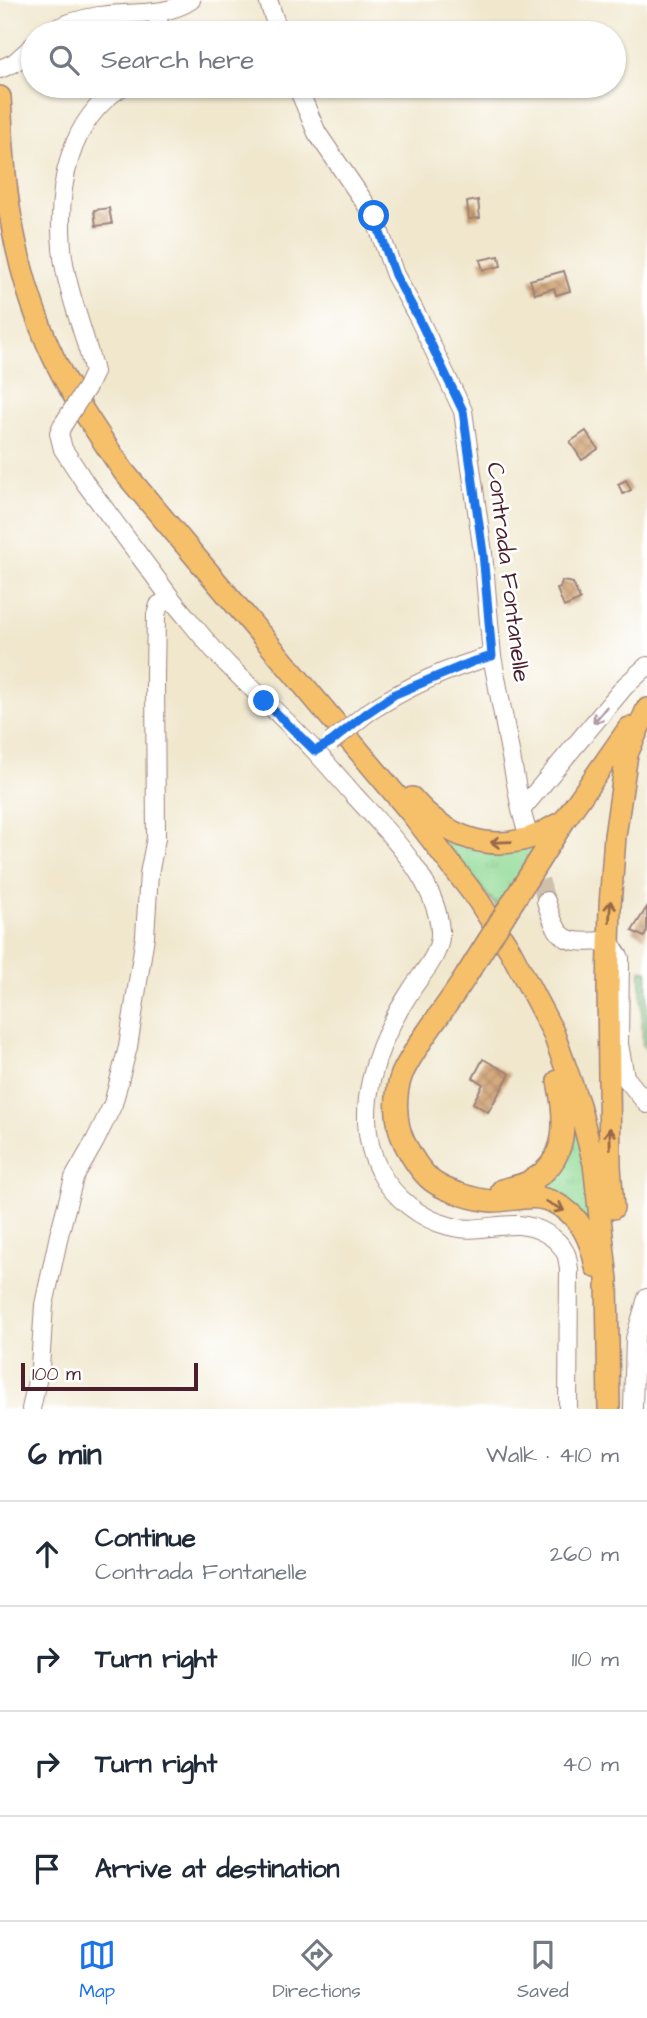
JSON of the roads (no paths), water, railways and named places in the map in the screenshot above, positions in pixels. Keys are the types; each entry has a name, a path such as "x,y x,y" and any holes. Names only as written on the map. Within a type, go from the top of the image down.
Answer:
{"main road":[{"path":"0,97 7,192 20,261 46,339 61,372 124,472 412,814 470,889 510,950 553,1032 579,1105 594,1164 607,1280 610,1377"},
{"path":"224,590 246,601 422,810 451,831 476,842 508,843 538,835 564,821"},
{"path":"607,1409 599,1377 598,1276 593,1248 579,1221 554,1202 527,1196 493,1201 465,1196 433,1181 412,1158 401,1135 396,1105 401,1076 417,1049 564,821 647,704"},
{"path":"607,1409 615,1312 608,941 615,836 627,754 647,709"},
{"path":"465,1196 498,1191 529,1182 550,1166 562,1146 564,1107 547,1044 531,1012 528,983"}],"street":[{"path":"77,21 101,15 158,12 181,7 191,0"},
{"path":"268,0 275,21"},
{"path":"158,12 158,21"},
{"path":"0,69 21,57"},
{"path":"107,98 97,105 72,148 62,185 62,249 72,297 94,372 58,433 63,449 173,601 225,662 323,746 420,874 432,900 440,932 439,943 384,1037 372,1073 368,1109 371,1150 380,1172 392,1190 410,1207 430,1219 450,1227 471,1229 518,1225 541,1230 557,1241 566,1255 569,1269 568,1409"},
{"name":"Contrada Fontanelle","path":"302,98 317,133 374,216 395,275 463,411 483,553 492,656 526,828"},
{"path":"31,1409 40,1374 44,1305 58,1235 74,1178 113,1104 128,1047 145,936 149,874 156,838 156,615 159,605 173,601"},
{"path":"323,746 395,694 492,656"},
{"path":"521,810 625,686 647,666"},
{"path":"546,901 554,927 564,937 579,942 608,941 620,958 619,1044 625,1077 647,1104"},
{"path":"633,1409 635,1339 647,1298"}],"tunnel":[{"path":"526,828 546,901"}]}
